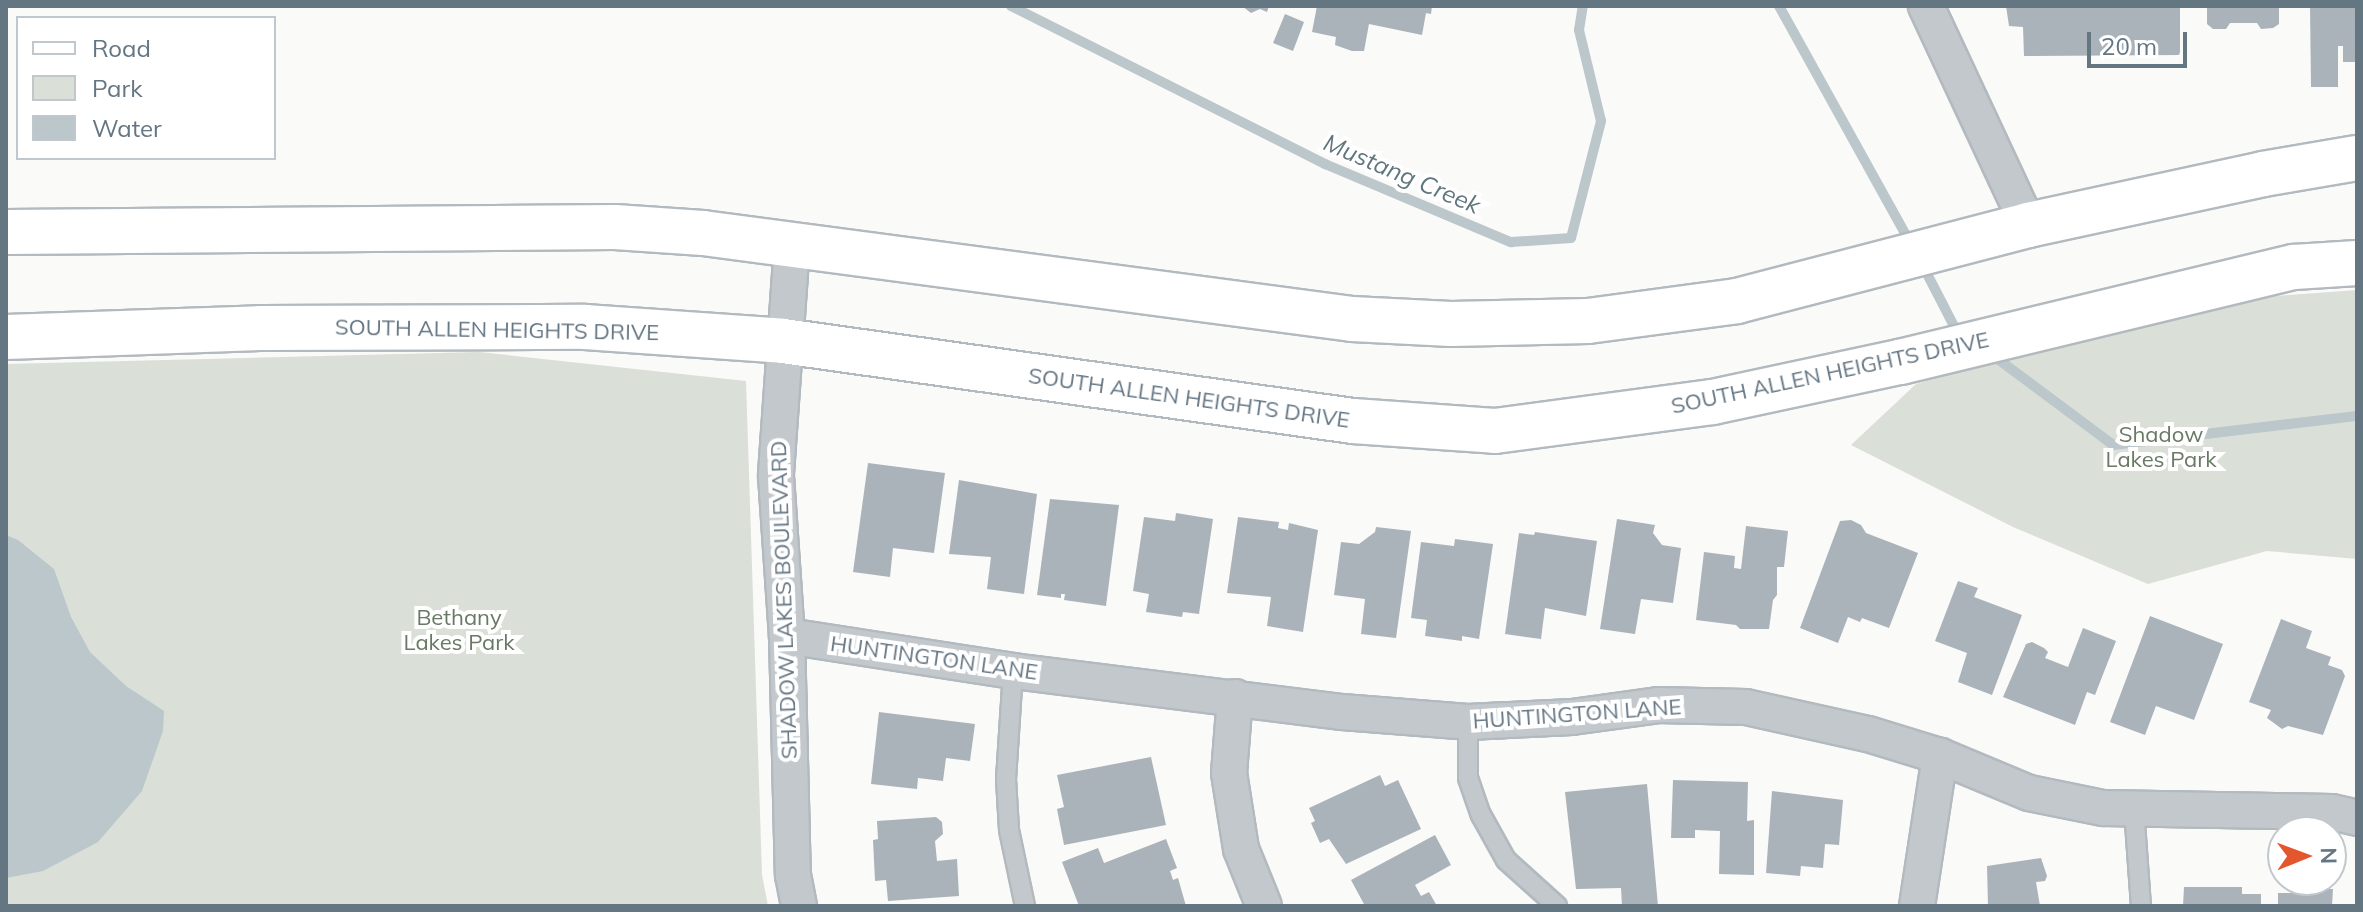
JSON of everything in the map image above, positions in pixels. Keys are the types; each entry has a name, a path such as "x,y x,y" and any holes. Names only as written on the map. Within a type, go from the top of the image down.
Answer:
{"main road":[{"path":"6,232 615,227 792,245 1352,319 1451,324 1588,321 1737,301 2011,230 2277,171 2357,158"},
{"name":"SOUTH ALLEN HEIGHTS DRIVE","path":"6,337 224,329 585,327 783,341 1353,421 1495,431 1713,402 1900,362 2294,267 2357,263"}],"street":[{"path":"1926,6 2011,230"},
{"name":"SHADOW LAKES BOULEVARD","path":"792,245 776,476 787,636 793,875 799,906"},
{"name":"HUNTINGTON LANE","path":"787,636 1013,671 1342,712 1468,722 1572,717 1658,705 1746,707 1868,734 1940,756 2029,793 2103,808 2332,812 2357,818"},
{"path":"1235,697 1229,773 1241,849 1264,906"},
{"path":"1917,906 1940,756"}],"lane":[{"path":"1013,671 1006,779 1009,830 1025,906"},
{"path":"1468,722 1468,778 1481,815 1506,860 1557,906"},
{"path":"2134,809 2141,906"}],"green space":[{"name":"Shadow Lakes Park","path":"2357,290 2357,559 2267,551 2148,584 2013,527 1851,445 1916,384 2165,312 2276,296"},
{"name":"Bethany Lakes Park","path":"479,352 746,381 762,875 768,906 6,906 6,364"}],"water":[{"path":"6,535 18,540 54,569 71,617 90,652 126,686 164,711 163,731 142,791 98,842 43,871 6,878"}],"building":[{"path":"1242,6 1269,6 1267,12 1260,9 1251,13"},
{"path":"1317,6 1432,6 1431,14 1426,13 1422,35 1369,24 1364,51 1352,51 1335,45 1336,37 1312,32"},
{"path":"2006,6 2180,6 2180,52 2179,55 2024,56 2023,27 2009,26"},
{"path":"2207,6 2279,6 2279,24 2261,29 2257,23 2230,23 2226,29 2213,29 2207,24"},
{"path":"2310,6 2357,6 2357,62 2343,62 2343,46 2338,46 2338,87 2311,87"},
{"path":"1285,14 1304,22 1293,51 1273,43"},
{"path":"868,463 945,473 934,553 893,548 890,577 853,572"},
{"path":"959,480 1037,494 1024,594 987,589 991,557 949,554"},
{"path":"1050,499 1119,505 1106,606 1064,600 1065,594 1061,594 1061,598 1037,595"},
{"path":"1176,513 1213,519 1199,614 1183,612 1182,617 1146,612 1149,594 1133,591 1144,517 1175,521"},
{"path":"1238,517 1279,522 1278,528 1288,530 1289,523 1318,530 1303,632 1267,626 1271,597 1227,593"},
{"path":"1617,519 1655,525 1653,533 1662,545 1681,548 1673,603 1641,599 1635,634 1600,629"},
{"path":"1851,520 1861,525 1866,533 1918,553 1889,628 1862,618 1860,622 1848,617 1838,643 1800,628 1840,521"},
{"path":"1746,526 1788,531 1784,567 1777,567 1777,595 1773,600 1769,629 1740,629 1736,625 1696,620 1704,552 1735,556 1734,568 1741,569"},
{"path":"1376,527 1411,531 1396,638 1361,634 1365,599 1334,595 1341,542 1359,544 1375,532"},
{"path":"1535,532 1597,541 1586,616 1545,608 1541,639 1505,634 1519,533 1534,535"},
{"path":"1455,539 1493,544 1479,639 1462,636 1462,641 1425,636 1427,620 1411,618 1421,542 1454,546"},
{"path":"1958,581 1978,588 1974,597 2022,615 1992,695 1958,682 1967,653 1935,641"},
{"path":"2150,616 2223,644 2194,720 2156,706 2145,735 2110,722"},
{"path":"2281,619 2312,631 2306,648 2331,657 2328,665 2342,670 2345,676 2323,735 2288,726 2282,729 2267,718 2271,710 2249,702"},
{"path":"2083,628 2116,641 2095,695 2087,692 2075,725 2003,697 2026,644 2032,642 2044,648 2048,652 2045,658 2068,667"},
{"path":"879,712 975,724 970,761 946,758 943,781 918,778 917,789 871,784"},
{"path":"1151,757 1166,825 1064,845 1057,809 1064,807 1057,775"},
{"path":"1380,775 1385,786 1398,780 1421,829 1346,864 1329,839 1320,843 1311,823 1315,821 1309,808"},
{"path":"1673,780 1748,782 1747,821 1754,820 1754,875 1719,874 1720,831 1695,830 1695,838 1671,838"},
{"path":"1647,784 1658,906 1622,906 1621,888 1576,889 1565,792"},
{"path":"1772,791 1843,800 1839,845 1825,844 1823,868 1801,866 1800,876 1766,873"},
{"path":"936,817 942,822 943,834 935,841 937,861 957,859 959,896 888,901 886,880 875,881 873,840 878,839 877,821"},
{"path":"1435,835 1451,865 1415,885 1421,896 1429,892 1437,906 1365,906 1351,880"},
{"path":"1166,839 1177,868 1170,871 1173,880 1178,878 1186,906 1079,906 1062,862 1098,848 1104,863"},
{"path":"2041,858 2047,876 2045,881 2036,882 2040,906 1988,906 1987,866"},
{"path":"2184,887 2242,887 2242,894 2261,894 2261,906 2183,906"},
{"path":"2278,896 2333,896 2332,906 2278,906"}],"waterway":[{"name":"Mustang Creek","path":"1011,6 1325,164 1511,242 1571,238 1601,121 1579,30 1583,6"},
{"name":"Mustang Creek","path":"1779,6 1912,246"},
{"name":"Mustang Creek","path":"1922,264 1954,326 1965,335"},
{"name":"Mustang Creek","path":"1991,354 2113,445 2357,416"}]}
